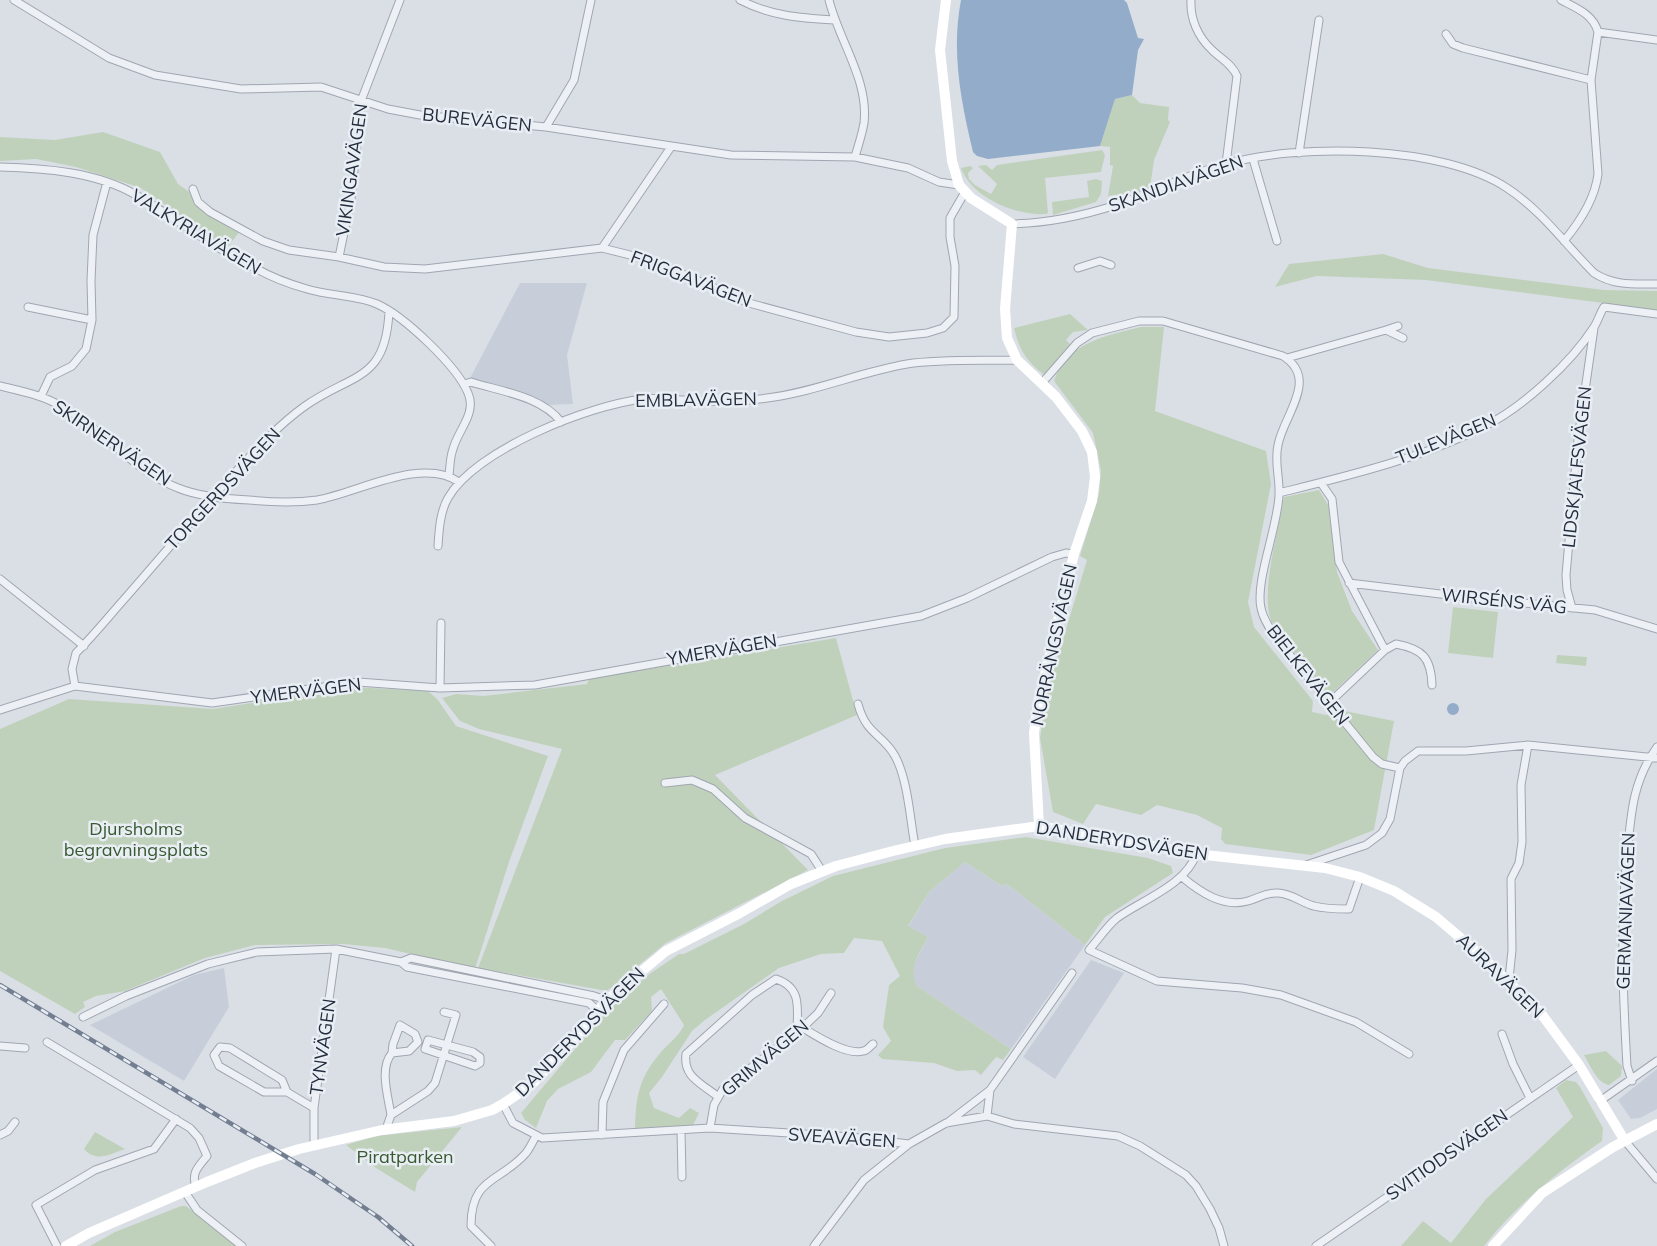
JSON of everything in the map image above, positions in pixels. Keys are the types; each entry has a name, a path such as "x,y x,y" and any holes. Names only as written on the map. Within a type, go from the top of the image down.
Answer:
{"street":[{"name":"BUREVÄGEN","path":"14,0 109,58 156,75 241,89 321,87 388,109 420,115 546,127 671,147 750,156 784,154 855,157 908,168 939,182 962,188"},
{"name":"VIKINGAVÄGEN","path":"339,257 351,199 361,101 400,0"},
{"path":"546,127 574,80 591,0"},
{"path":"740,0 760,10 776,14 834,20"},
{"path":"829,0 834,20 849,55 864,105 864,124 855,157"},
{"path":"946,0 940,50 952,161 962,188 1012,224 1004,309 1007,338 1017,360 1067,409 1082,431 1092,452 1095,477 1092,501 1074,554"},
{"path":"1191,0 1190,11 1198,32 1212,50 1234,68 1237,76 1226,164"},
{"path":"1561,0 1584,12 1595,23 1598,32 1591,80 1598,174 1597,186 1589,203 1564,241"},
{"path":"1299,153 1318,20"},
{"path":"1598,32 1657,40"},
{"path":"1446,34 1453,44 1463,48 1591,80"},
{"path":"602,248 671,147"},
{"name":"SKANDIAVÄGEN","path":"1012,224 1052,222 1103,209 1226,164 1299,153 1372,152 1413,156 1451,165 1506,187 1522,198 1594,273 1604,280 1626,284 1657,284"},
{"path":"1253,159 1277,240"},
{"name":"VALKYRIAVÄGEN","path":"0,167 79,175 107,182 134,194 254,268 307,290 377,304 420,335 464,384"},
{"path":"41,396 50,378 79,360 86,349 92,320 91,257 93,235 107,182"},
{"name":"FRIGGAVÄGEN","path":"193,189 198,202 210,212 263,241 289,250 339,257 384,267 425,269 602,248 650,260 749,303 834,328 889,337 927,333 943,328 954,317 954,266 950,237 950,218 962,188"},
{"path":"1078,268 1100,261 1111,265"},
{"path":"28,307 92,320"},
{"name":"TULEVÄGEN","path":"1279,493 1321,483 1418,453 1486,426 1518,405 1576,350 1594,326 1604,307 1657,314"},
{"name":"TORGERDSVÄGEN","path":"76,686 72,668 73,660 213,496 278,428 299,411 368,370 378,358 385,343 389,311"},
{"path":"1042,383 1077,343 1092,333 1139,321 1163,321 1287,358 1398,326"},
{"name":"LIDSKJALFSVÄGEN","path":"1572,608 1567,590 1566,576 1578,439 1594,326"},
{"path":"1386,330 1403,338"},
{"name":"BIELKEVÄGEN","path":"1287,358 1298,369 1300,378 1298,392 1278,443 1276,464 1279,493 1275,524 1262,581 1260,607 1265,621 1276,638 1373,757 1382,764 1400,768"},
{"name":"EMBLAVÄGEN","path":"438,546 441,514 447,498 459,482 508,446 561,422 614,404 644,398 725,402 769,398 908,364 1017,360"},
{"path":"459,482 449,475 452,450 471,410 471,401 464,384 471,382 527,399 547,409 561,422"},
{"name":"SKIRNERVÄGEN","path":"0,386 41,396 62,406 156,478 179,489 213,496 250,500 310,501 397,476 449,475"},
{"path":"1321,483 1332,499 1339,562 1385,650"},
{"name":"YMERVÄGEN","path":"0,710 76,686 212,703 358,682 440,688 535,685 920,616 967,598 1052,557 1066,553 1074,554"},
{"name":"NORRÄNGSVÄGEN","path":"1039,826 1034,733 1038,704 1074,554"},
{"path":"0,579 84,646"},
{"name":"WIRSÉNS VÄG","path":"1349,583 1595,610 1657,629"},
{"path":"440,688 441,623"},
{"path":"1329,703 1385,650 1396,644 1415,648 1429,663 1432,685"},
{"path":"858,704 861,715 871,731 887,746 902,771 915,846"},
{"path":"1508,979 1512,950 1511,879 1519,863 1522,842 1521,785 1528,745"},
{"path":"1306,865 1366,844 1382,833 1390,819 1400,768 1418,750 1466,751 1528,745 1653,758"},
{"name":"GERMANIAVÄGEN","path":"1632,1080 1628,1066 1621,974 1623,893 1631,806 1639,780 1653,758 1657,747"},
{"path":"665,783 692,780 713,789 746,818 811,854 822,871"},
{"name":"DANDERYDSVÄGEN","path":"66,1246 89,1233 255,1163 314,1145 386,1129 454,1121 504,1104 531,1085 563,1052 606,1000 633,976 686,939 740,914 791,884 822,871 915,846 982,833 1039,826 1196,854 1306,865"},
{"path":"1196,854 1193,864 1182,876 1116,919 1089,950 1157,981 1242,988 1281,995 1356,1022 1409,1054"},
{"name":"AURAVÄGEN","path":"1306,865 1360,877 1394,890 1436,917 1508,979 1540,1012 1579,1065 1625,1141 1657,1178"},
{"path":"1182,876 1196,889 1220,900 1246,902 1264,893 1278,893 1299,898 1314,907 1349,909 1360,877"},
{"path":"83,1017 126,996 208,964 257,952 336,949 401,962 407,967 589,1003 597,1010"},
{"name":"TYNVÄGEN","path":"314,1145 314,1108 336,949"},
{"path":"401,962 411,958 606,1000"},
{"path":"946,1123 990,1090 1072,973"},
{"path":"717,1096 690,1075 684,1064 686,1054 752,995 776,979 786,982 796,994 800,1031 855,1052 864,1051 873,1044"},
{"name":"GRIMVÄGEN","path":"710,1128 711,1115 717,1096 723,1089 800,1031 818,1013 831,992"},
{"path":"602,1135 603,1102 624,1050 664,1004"},
{"path":"390,1115 428,1091 435,1083 456,1015 444,1012"},
{"path":"1502,1034 1513,1064 1530,1098"},
{"path":"428,1040 448,1045 473,1052 480,1056 480,1063 475,1066 425,1049 428,1040"},
{"path":"47,1042 190,1128 199,1138 207,1156 195,1171 193,1178 196,1187"},
{"path":"0,1046 25,1048"},
{"path":"287,1092 282,1080 230,1048 220,1047 214,1055 219,1066 264,1092 287,1092 314,1108"},
{"path":"386,1129 390,1115 385,1075 386,1060 392,1053"},
{"path":"1600,1101 1657,1061"},
{"name":"SVITIODSVÄGEN","path":"1316,1246 1579,1065"},
{"path":"987,1116 990,1090"},
{"name":"SVEAVÄGEN","path":"504,1104 513,1123 536,1136 558,1138 710,1128 850,1137 909,1144 946,1123 987,1116 1014,1124 1118,1136 1140,1146 1186,1175 1196,1186 1219,1228 1224,1246"},
{"path":"57,1246 36,1205 95,1170 154,1149 176,1119"},
{"path":"0,1135 8,1131 15,1122"},
{"path":"1493,1246 1542,1193 1575,1170 1657,1124"},
{"path":"681,1130 682,1177"},
{"path":"491,1246 471,1226 471,1210 474,1199 484,1185 527,1153 536,1136"},
{"path":"814,1246 864,1180 909,1144"},
{"path":"185,1192 196,1210 242,1246"}],"shaded area":[{"path":"520,283 587,283 567,355 573,404 547,405 469,380"},
{"path":"965,862 1002,886 1007,884 1085,945 1011,1049 917,986 912,977 914,964 928,937 908,927 929,892"},
{"path":"1091,960 1124,973 1055,1079 1023,1057"},
{"path":"224,968 229,1007 184,1081 90,1025 194,975"},
{"path":"1657,1069 1657,1109 1640,1118 1631,1119 1618,1100"}],"green space":[{"path":"1132,95 1140,103 1169,107 1168,120 1170,122 1154,160 1150,188 1108,196 1113,166 1110,165 1110,147 1100,146 1115,99"},
{"path":"103,132 160,152 178,184 212,208 244,226 227,248 141,188 76,167 36,159 0,161 0,137 55,140"},
{"path":"1102,150 1105,155 1101,172 1045,178 1048,213 1046,214 1022,212 996,203 975,188 961,168 970,166 973,168 968,173 969,179 975,185 991,194 997,184 978,166 986,165 992,170 997,165"},
{"path":"1096,179 1102,181 1101,194 1096,202 1053,215 1052,202 1089,197 1087,181"},
{"path":"1383,254 1428,268 1604,290 1657,291 1657,310 1426,280 1317,276 1275,287 1289,264"},
{"path":"1070,314 1088,330 1073,332 1066,340 1070,344 1046,373 1043,374 1024,354 1014,328"},
{"path":"1141,327 1164,327 1155,411 1266,451 1271,484 1248,602 1254,627 1313,701 1312,712 1326,715 1345,711 1394,721 1374,830 1311,855 1225,844 1221,839 1222,828 1197,815 1157,805 1141,815 1096,804 1083,824 1053,812 1040,738 1048,689 1087,560 1080,556 1099,494 1101,471 1093,433 1054,381 1060,368 1078,349 1115,333"},
{"path":"1319,490 1330,508 1337,572 1352,611 1378,650 1328,697 1271,621 1268,608 1269,577 1284,497"},
{"path":"1453,607 1498,612 1493,658 1448,653"},
{"path":"836,638 857,715 715,775 808,870 666,943 607,991 478,968 562,749 479,729 460,721 442,698 456,694 483,696 587,684 589,679"},
{"path":"1557,655 1587,657 1586,666 1556,663"},
{"name":"Djursholms begravningsplats","path":"352,687 428,691 438,700 456,726 548,756 509,862 475,969 385,948 343,944 255,945 205,958 125,991 96,996 83,1002 85,1007 75,1014 0,971 0,729 69,699 213,709"},
{"path":"1026,837 1148,858 1171,866 1173,873 1105,917 1085,945 1007,884 1002,886 965,862 929,892 908,926 928,937 914,967 914,979 917,986 1011,1049 1003,1060 996,1057 981,1075 975,1070 957,1071 934,1063 882,1059 878,1055 891,1041 883,1027 889,985 900,976 882,941 854,938 844,953 821,954 779,968 692,1031 662,1077 649,1093 654,1108 679,1118 690,1108 699,1113 693,1125 635,1129 638,1096 648,1069 677,1036 684,1025 661,989 651,997 652,1011 625,1040 615,1040 591,1072 558,1089 547,1101 536,1128 525,1120 521,1113 607,1011 648,975 679,954 684,954 744,924 782,901 833,876 945,848"},
{"path":"1606,1051 1622,1066 1621,1076 1609,1085 1597,1077 1584,1055"},
{"path":"1566,1080 1576,1082 1580,1087 1603,1128 1602,1141 1539,1189 1497,1230 1484,1246 1401,1246 1423,1221 1451,1243 1486,1199 1573,1117 1556,1088"},
{"name":"Piratparken","path":"462,1127 417,1182 415,1192 376,1168 346,1145 376,1136"},
{"path":"95,1132 125,1149 109,1155 93,1156 84,1149"},
{"path":"181,1206 186,1206 238,1246 90,1246 115,1232"}],"water":[{"path":"961,0 1124,0 1127,3 1138,38 1144,39 1138,50 1132,95 1115,99 1100,146 988,159 977,156 973,152 961,96 957,58 958,19"},
{"path":"1453,703 1459,709 1453,715 1447,709"}],"railway":[{"path":"0,985 315,1174 378,1217 412,1246"}]}
